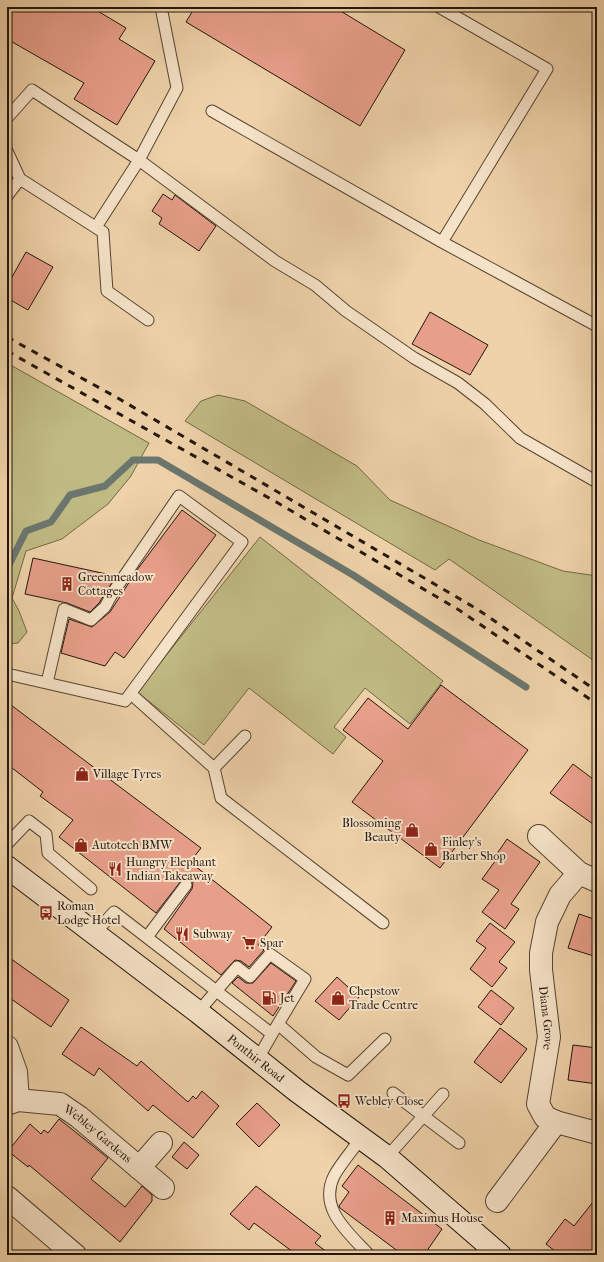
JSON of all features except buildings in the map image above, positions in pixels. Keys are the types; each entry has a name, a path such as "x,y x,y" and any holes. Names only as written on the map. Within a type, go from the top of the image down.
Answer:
{"street":[{"path":"539,836 588,877"},
{"name":"Ponthir Road","path":"7,867 198,1012 257,1060 387,1157 500,1255"},
{"name":"Diana Grove","path":"588,877 560,895 548,922 541,953 541,970 549,1037 538,1104 545,1117 556,1122 597,1133"},
{"path":"7,1047 16,1072 12,1102"},
{"name":"Webley Gardens","path":"12,1102 60,1104 79,1117 163,1188"},
{"path":"497,1201 556,1122"},
{"name":"Webley Gardens","path":"139,1168 160,1143"},
{"path":"7,1197 76,1255"}],"lane":[{"path":"96,227 139,160 177,88 161,7"},
{"path":"439,7 548,69 442,242"},
{"path":"7,118 32,90 139,160 275,261 315,285 346,311 414,358 458,383 485,404 520,438 597,482"},
{"path":"212,111 442,242 597,326"},
{"path":"7,151 20,179 103,232 107,291 148,320"},
{"path":"7,196 20,179"},
{"path":"7,674 125,701 242,542 179,496 112,594 105,607 91,620 64,610 48,683"},
{"path":"130,694 214,768 221,798 383,923"},
{"path":"214,768 245,736"},
{"path":"7,844 29,821 46,834 48,853 91,889"},
{"path":"147,937 186,885"},
{"path":"95,934 114,912 272,1034"},
{"path":"198,1012 237,967 250,977 270,954 305,979 257,1060"},
{"path":"278,1024 316,1057 348,1076 385,1039"},
{"path":"393,1093 459,1143"},
{"path":"387,1157 443,1094"},
{"path":"361,1138 334,1177 328,1198 340,1224 369,1255"}],"shaded area":[{"path":"7,363 149,443 131,476 108,504 62,539 26,551 12,598 27,632 18,643 7,644"},
{"path":"218,395 245,401 357,466 390,500 479,540 563,571 597,576 597,663 449,559 435,570 185,421 201,401"},
{"path":"260,537 443,681 410,724 365,688 334,727 346,737 333,754 249,688 204,745 137,692"}],"waterway":[{"path":"7,569 26,531 51,522 70,495 105,486 133,460 158,460 353,575 526,687"}],"railway":[{"path":"7,337 116,397 477,609 597,691"},
{"path":"7,351 278,503 459,610 597,704"}],"place":[{"name":"Greenmeadow Cottages","path":"67,584"},
{"name":"Village Tyres","path":"82,774"},
{"name":"Blossoming Beauty","path":"412,830"},
{"name":"Autotech BMW","path":"81,845"},
{"name":"Finley's Barber Shop","path":"431,849"},
{"name":"Hungry Elephant Indian Takeaway","path":"115,869"},
{"name":"Roman Lodge Hotel","path":"46,913"},
{"name":"Subway","path":"182,934"},
{"name":"Spar","path":"249,943"},
{"name":"Jet","path":"269,998"},
{"name":"Chepstow Trade Centre","path":"338,998"},
{"name":"Webley Close","path":"344,1101"},
{"name":"Maximus House","path":"390,1218"}]}
